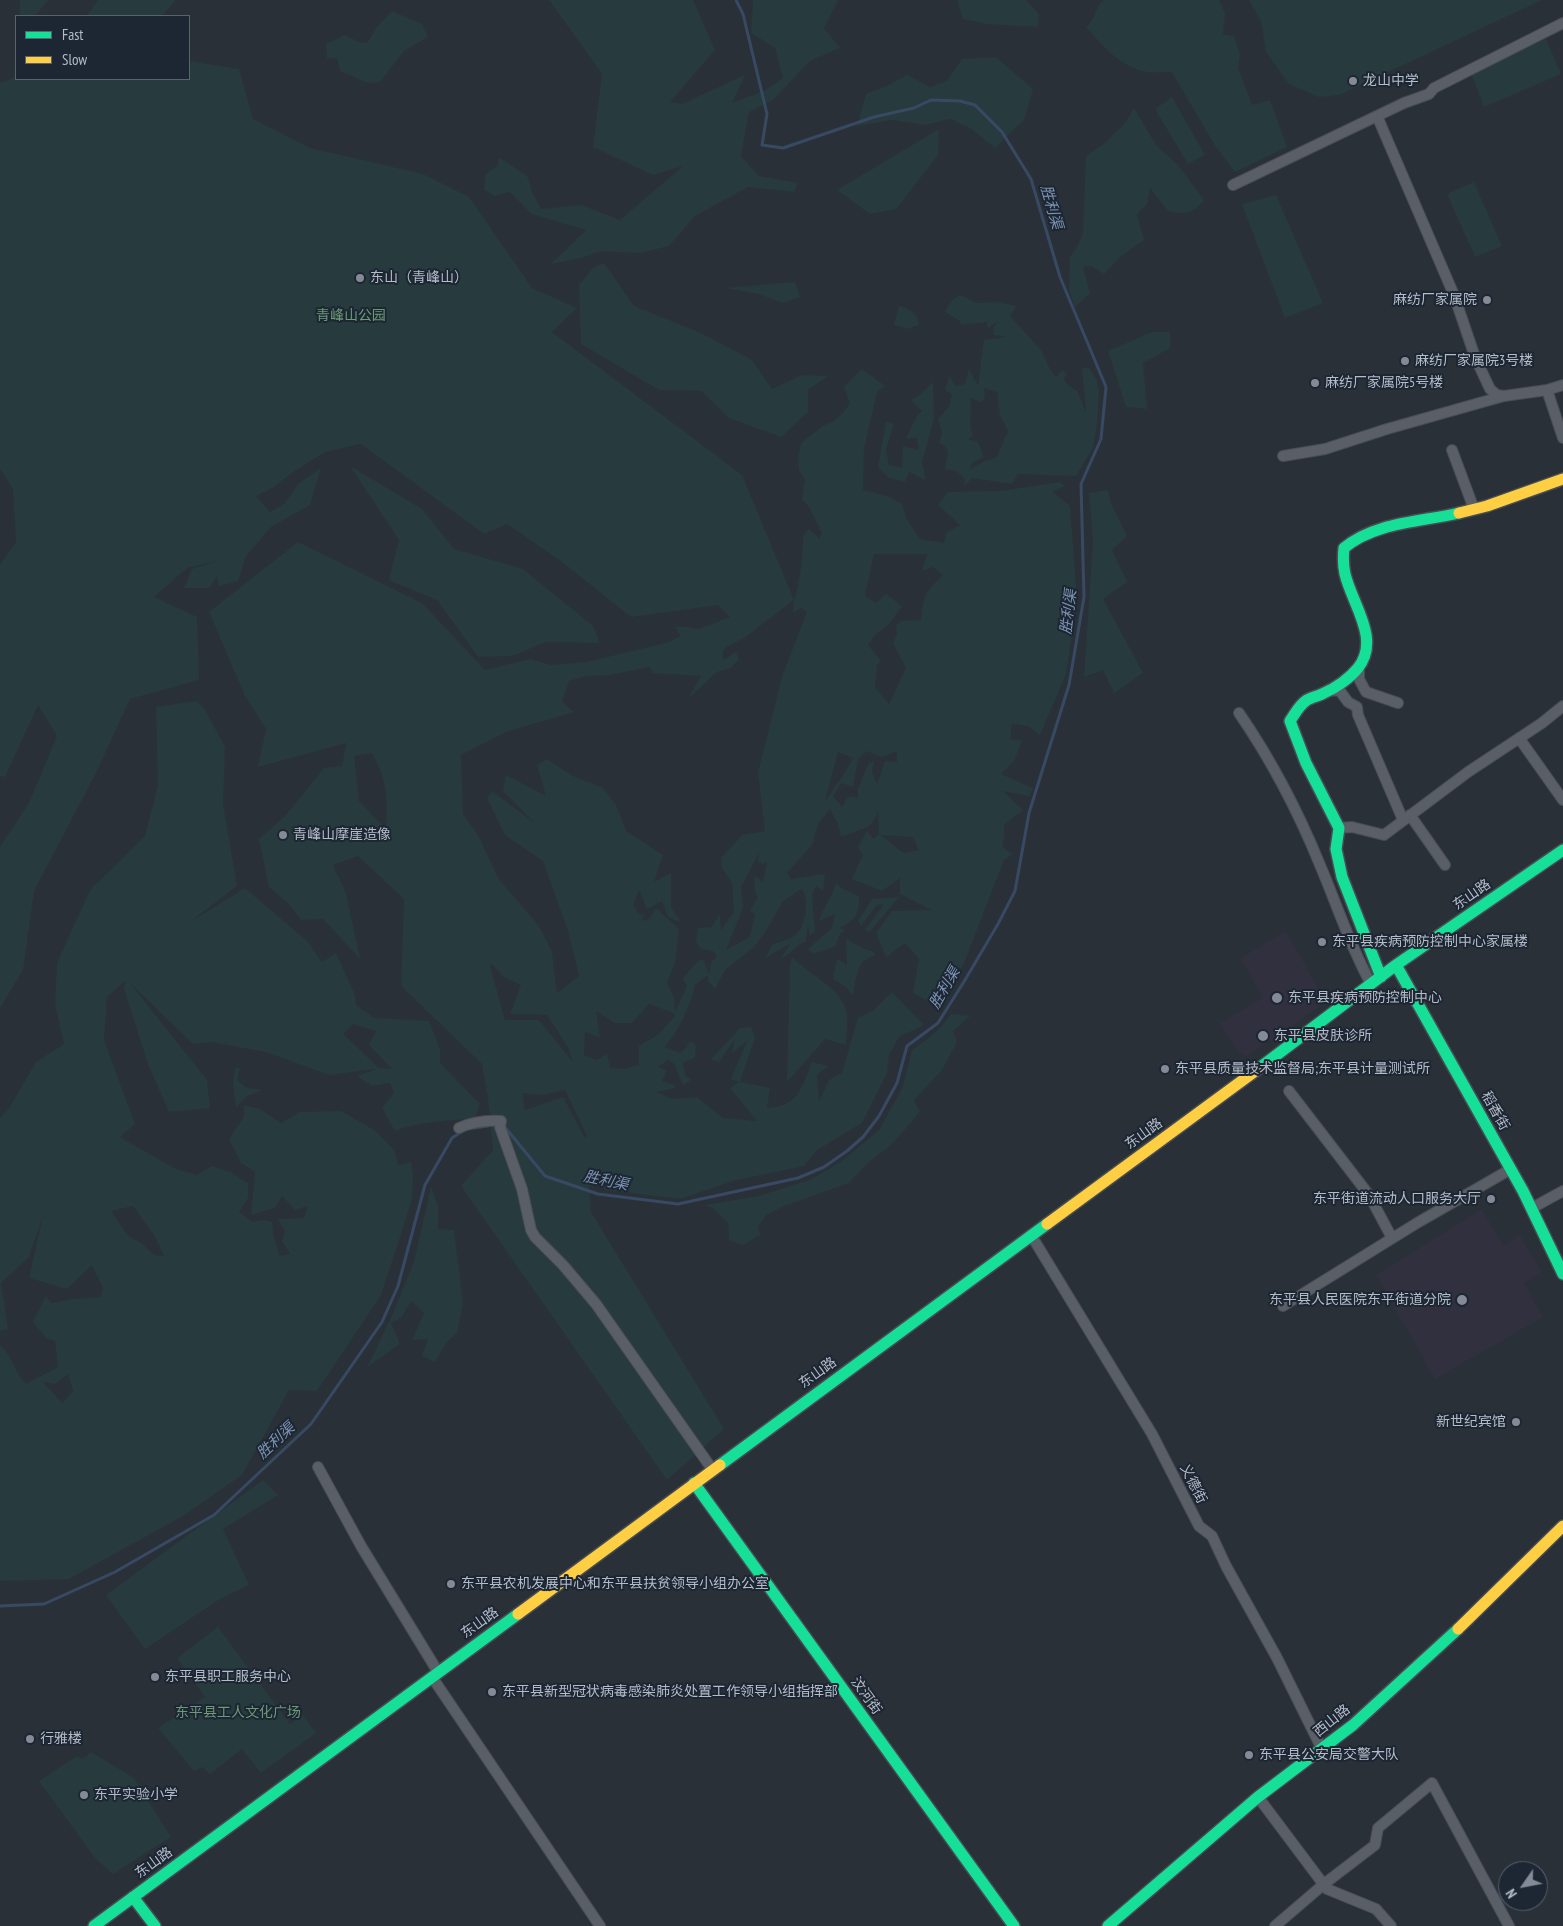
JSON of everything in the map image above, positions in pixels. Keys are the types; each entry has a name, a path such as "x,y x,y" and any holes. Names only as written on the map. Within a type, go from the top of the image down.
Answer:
{"street":[{"path":"1233,185 1404,103 1429,94 1434,88 1563,23"},
{"path":"1377,116 1454,295 1475,358 1490,388 1497,395 1504,396"},
{"path":"1283,456 1325,449 1387,429 1504,396 1548,390 1563,385"},
{"path":"1548,390 1563,438"},
{"path":"1452,450 1474,509"},
{"path":"1376,981 1342,878 1336,849 1339,828 1306,763 1290,721 1306,701 1329,690 1359,667 1364,659 1367,633 1341,564 1344,548 1356,538 1402,523 1442,517 1474,509 1563,479"},
{"path":"1359,667 1359,679 1366,692 1398,703"},
{"path":"1329,690 1340,690 1348,702 1357,707 1358,715 1406,818 1445,866"},
{"path":"1339,828 1352,827 1384,835 1468,772 1563,706"},
{"path":"1239,714 1283,783 1320,864 1359,963 1376,981"},
{"path":"1519,738 1563,800"},
{"name":"东山路","path":"94,1926 1396,965 1563,850"},
{"name":"稻香街","path":"1396,965 1532,1208 1563,1274"},
{"path":"1290,1091 1369,1196 1392,1238"},
{"path":"459,1128 471,1123 492,1120 501,1121 500,1128 522,1189 531,1230 535,1237 563,1265 596,1304 712,1470"},
{"path":"1283,1306 1392,1238 1511,1170"},
{"path":"1532,1208 1563,1191"},
{"name":"义德街","path":"1032,1235 1152,1434 1199,1526 1212,1536 1226,1566 1277,1658 1322,1749"},
{"path":"318,1467 435,1674 600,1926"},
{"name":"汶河街","path":"694,1483 1014,1926"},
{"name":"西山路","path":"1108,1926 1258,1797 1353,1725 1478,1611 1563,1526"},
{"path":"1275,1926 1375,1844 1378,1828 1432,1784 1509,1926"},
{"path":"1258,1797 1328,1889 1376,1910 1390,1926"},
{"path":"133,1897 155,1926"}],"shaded area":[{"path":"1286,931 1326,1002 1246,1057 1239,1052 1219,1024 1262,998 1241,958"},
{"name":"东平县人民医院东平街道分院","path":"1482,1209 1503,1246 1520,1235 1542,1272 1524,1283 1543,1317 1435,1379 1376,1275"}],"green space":[{"path":"20,0 48,0 36,15 20,15"},
{"path":"98,0 176,0 163,15 88,15"},
{"path":"549,0 693,0 715,50 670,102 682,104 745,75 732,103 764,91 783,78 775,48 751,33 753,0 838,0 824,28 840,48 811,60 773,100 749,112 741,156 759,176 798,183 794,192 748,187 695,216 669,246 640,253 601,251 581,258 551,264 586,230 532,214 510,192 495,196 484,190 486,174 498,165 499,157 527,176 531,190 541,209 581,205 620,220 683,166 653,175 593,147 602,74"},
{"path":"957,0 1026,0 1039,14 1038,27 987,24 963,19"},
{"path":"1104,0 1219,0 1225,13 1223,34 1234,36 1240,55 1238,68 1252,105 1270,100 1287,147 1235,172 1214,144 1172,72 1148,72 1130,66 1114,56 1086,27 1092,21 1098,6"},
{"name":"龙山中学","path":"1249,0 1542,0 1339,95 1319,97 1289,84 1266,52 1261,21"},
{"path":"392,11 422,24 428,37 404,51 380,82 367,83 340,71 337,58 327,58 326,44 345,35 359,42 367,43 377,27"},
{"path":"1546,39 1561,74 1484,107 1471,73"},
{"path":"996,57 1033,89 1024,120 995,148 970,128 950,119 925,125 892,120 857,126 866,94 887,86 907,75 930,87 947,81 962,59"},
{"name":"青峰山公园","path":"190,61 239,69 253,119 310,148 423,174 469,197 532,288 577,308 552,332 742,475 794,600 801,568 803,536 809,529 819,538 822,533 809,507 802,499 805,480 799,470 798,458 801,443 843,413 850,403 844,387 862,369 885,386 877,392 864,449 863,490 887,496 902,504 906,518 920,539 944,543 946,533 960,525 938,505 948,492 1000,491 1060,482 1065,486 1053,492 1070,506 1077,600 1066,674 1040,735 1028,726 1012,724 1010,739 1022,741 1014,761 1001,774 1033,788 1029,796 1003,791 1023,810 1004,825 1002,846 1013,854 1004,860 964,963 941,1008 913,993 919,959 905,943 886,957 876,933 892,911 932,910 900,894 900,878 882,891 852,879 863,855 858,848 867,830 873,839 879,834 878,812 868,827 841,837 838,824 830,809 818,824 812,845 787,873 791,879 825,874 823,891 816,886 812,895 815,931 810,936 808,926 806,941 780,960 790,944 765,958 772,945 794,936 801,927 806,914 806,900 802,889 783,901 766,931 754,947 725,970 715,989 708,981 708,975 695,985 683,1018 665,1047 680,1053 687,1047 690,1041 696,1045 695,1058 683,1062 685,1075 691,1080 683,1085 674,1064 667,1059 658,1066 667,1071 662,1081 675,1085 675,1088 656,1092 672,1099 697,1097 723,1118 757,1121 730,1088 739,1082 731,1079 747,1041 732,1053 735,1039 719,1062 711,1059 740,1028 751,1027 755,1038 740,1082 770,1088 767,1108 777,1107 786,1104 797,1094 802,1087 812,1062 828,1066 817,1075 819,1101 829,1080 842,1073 858,1018 874,1010 892,992 924,1025 899,1037 889,1055 887,1073 862,1123 817,1150 804,1166 733,1181 680,1199 606,1190 601,1186 589,1186 591,1212 724,1429 667,1480 461,1186 493,1150 488,1098 482,1064 401,986 404,899 358,856 333,865 346,893 360,959 323,919 301,920 289,904 269,887 259,839 286,815 324,768 342,766 346,743 258,767 266,729 245,696 209,612 298,542 422,603 485,670 531,659 551,665 586,662 666,643 681,636 675,627 699,629 730,617 718,605 631,617 562,562 507,524 484,534 361,444 325,452 293,472 274,487 256,496 270,512 285,503 298,484 321,468 310,505 271,527 246,556 238,581 219,586 217,577 209,588 184,588 192,569 217,561 187,568 154,597 197,617 199,680 130,699 95,775 34,891 23,970 0,1008 0,847 29,803 57,736 38,705 5,777 0,776 0,565 16,542 13,489 0,469 0,83 15,77 15,80 190,80","holes":["874,554 927,554 922,571 933,567 943,575 926,595 921,620 902,621 896,625 897,633 893,643 906,668 889,704 875,687 877,665 881,661 868,645 875,635 889,624 902,606 886,594 876,603 865,596","794,600 793,612 801,608 807,612 783,674 758,772 765,831 742,835 721,858 722,868 732,883 734,912 721,930 720,914 711,927 698,928 696,942 701,949 713,951 717,957 711,962 709,974 703,959 698,961 683,978 687,986 675,1012 674,998 667,983 675,963 679,929 656,908 650,918 645,921 642,919 645,915 637,913 637,909 633,906 639,890 647,909 662,901 668,917 682,923 671,907 671,873 654,882 663,855 626,831 616,805 603,788 573,776 547,759 537,765 546,796 506,775 503,791 536,824 492,791 487,798 505,835 543,861 569,934 579,976 557,993 552,952 539,926 498,878 479,837 463,814 461,755 506,732 574,712 562,702 569,681 586,676 610,675 650,667 653,673 701,676 688,699 717,672 731,668 739,659 736,652 723,660 723,651 726,647 744,638","866,751 882,757 897,751 897,762 885,761 877,784 872,772 874,761 869,763 858,788 858,799 854,796 847,798 842,807 833,796 841,783 853,787 858,759","838,752 853,758 846,771 825,801","372,753 384,781 387,808 386,829 359,801 354,756","880,835 913,837 919,850 904,853","759,853 758,862 765,864 765,861 767,863 763,882 754,875 755,892 758,897 750,911 755,914 750,937 726,950 743,908 741,887","492,964 504,977 521,985 510,1014 547,1015 569,1049 572,1061 539,1020 505,1020 490,966","649,1004 674,1013 675,1016 659,1034 639,1046 639,1065 625,1069 610,1068 607,1053 597,1060 584,1055 585,1032 600,1038 596,1011 615,1023 632,1023","565,1090 587,1136 585,1138 563,1097 525,1110 522,1093 541,1095"]},
{"path":"1172,97 1205,155 1188,164 1155,109"},
{"path":"1134,108 1156,145 1178,165 1204,200 1192,211 1180,213 1168,211 1150,188 1147,204 1137,214 1144,240 1121,256 1104,274 1091,266 1083,267 1090,293 1075,307 1069,290 1070,257 1083,233 1086,156 1105,143 1125,123"},
{"path":"939,129 938,155 896,209 870,214 837,190"},
{"path":"1474,182 1502,246 1475,257 1447,194"},
{"path":"1276,195 1323,303 1285,318 1242,204"},
{"path":"604,263 634,306 701,333 752,360 772,389 802,375 828,376 808,390 808,412 781,437 729,418 701,391 659,390 581,344 579,285 593,268"},
{"path":"795,282 800,297 783,303 759,294 725,288"},
{"path":"960,295 977,303 996,302 1016,306 1010,316 1041,350 1056,377 1062,370 1067,374 1063,378 1068,385 1077,391 1086,412 1082,368 1089,368 1097,380 1099,394 1097,424 1093,448 1076,476 1018,474 1012,484 972,478 964,487 965,479 957,471 945,469 948,452 945,446 939,443 942,433 938,419 949,407 952,394 945,390 949,376 956,386 965,384 969,369 978,386 984,340 1007,337 994,335 993,328 997,322 988,328 986,322 961,325 960,321 945,312 952,300","holes":["984,388 997,392 1000,415 1008,431 997,457 969,470 973,462 984,457 978,442 968,439 973,436 970,426 970,398 982,402 985,396"]},
{"path":"899,306 913,312 917,317 919,325 908,329 894,325"},
{"path":"1152,332 1170,332 1170,348 1143,363 1147,409 1126,407 1108,351"},
{"path":"933,382 934,419 922,462 926,481 909,472 905,482 889,478 878,467 886,422 894,424 886,450 889,465 902,468 903,446 919,450 917,438 906,438 917,416 922,411 911,400 921,394"},
{"path":"350,466 422,509 454,549 523,569 593,626 600,643 546,642 512,656 478,657 437,600 389,580 399,540"},
{"path":"1108,490 1111,503 1127,536 1112,550 1127,582 1103,599 1143,673 1114,693 1103,670 1084,677 1093,540 1089,493"},
{"path":"196,701 204,708 225,747 223,804 237,886 190,922 245,888 308,942 322,962 336,953 355,995 356,1005 374,1018 429,1021 440,1049 440,1063 480,1104 475,1119 423,1124 395,1131 382,1108 394,1093 390,1083 372,1086 357,1076 376,1069 329,1075 266,1052 210,1042 193,1044 130,983 207,1080 210,1108 169,1112 148,1064 124,989 126,980 107,997 104,1040 135,1124 120,1137 176,1169 197,1175 212,1166 230,1172 248,1183 248,1198 239,1212 252,1222 262,1220 272,1222 274,1238 280,1256 290,1254 282,1241 285,1232 278,1219 304,1218 308,1206 295,1210 282,1196 275,1208 251,1215 255,1172 241,1163 229,1139 244,1117 244,1105 260,1109 281,1123 300,1112 341,1111 374,1130 394,1150 398,1165 411,1162 413,1176 412,1200 381,1295 317,1391 289,1390 242,1475 183,1516 69,1579 0,1581 0,1345 8,1354 26,1384 58,1367 55,1341 46,1338 33,1322 46,1296 51,1303 101,1297 103,1288 92,1265 67,1289 29,1278 43,1216 29,1257 1,1283 8,1329 0,1331 0,1118 9,1108 36,1062 64,1044 55,1004 57,963 90,890 145,836 158,785 156,707","holes":["353,1024 376,1031 369,1045 392,1069 379,1068 343,1034","133,1206 154,1235 164,1256 154,1255 141,1243 128,1236 111,1211","68,1374 73,1391 62,1403 43,1382 55,1384"]},
{"path":"836,883 841,888 859,896 857,912 850,922 840,928 845,930 840,934 835,947 813,954 808,949 832,928 835,914 819,921"},
{"path":"899,897 869,933 865,930 884,904 877,905 861,926 858,921 872,899"},
{"path":"846,939 867,950 873,951 875,955 862,962 856,977 853,996 846,987 833,979 837,959 847,965"},
{"path":"792,957 838,995 846,1010 847,1023 846,1045 825,1039 787,1082 790,966"},
{"path":"951,1014 970,1016 953,1031 957,1042 942,1070 914,1100 920,1112 891,1145 869,1162 849,1183 784,1206 766,1215 758,1227 760,1235 743,1245 729,1240 728,1223 713,1208 704,1205 759,1196 812,1179 842,1161 879,1130 902,1089 912,1050 943,1025"},
{"path":"235,1068 240,1068 237,1080 247,1088 263,1090 247,1096 236,1107 233,1083"},
{"path":"431,1186 438,1206 438,1229 454,1230 463,1303 457,1333 446,1343 435,1362 422,1356 428,1339 412,1340 424,1313 411,1301 401,1318 391,1323 400,1344 367,1367 391,1318 414,1262"},
{"path":"263,1480 278,1495 223,1529 249,1585 220,1599 145,1649 106,1595"},
{"name":"东平县工人文化广场","path":"218,1627 290,1724 303,1715 316,1733 261,1773 242,1749 210,1774 203,1767 194,1771 158,1728 205,1697 177,1658"},
{"path":"91,1752 134,1778 171,1837 113,1874 95,1858 39,1781 77,1756 83,1759"}],"waterway":[{"name":"胜利渠","path":"504,1126 545,1176 598,1194 678,1204 798,1178 824,1167 847,1151 863,1137 879,1116 897,1083 907,1046 938,1023 998,924 1015,891 1029,813 1069,685 1084,597 1081,484 1101,439 1106,387 1060,277 1031,179 1002,132 975,105 960,101 931,100 914,108 874,117 783,148 762,145 767,114 743,14 736,0"},
{"name":"胜利渠","path":"474,1128 488,1126"},
{"name":"胜利渠","path":"0,1606 44,1604 115,1572 214,1515 311,1424 382,1322 398,1286 425,1185 452,1138 461,1132"}],"traffic: fast":[{"path":"1381,977 1342,877 1336,849 1339,828 1306,763 1290,721 1304,702 1347,679 1358,668 1364,657 1367,645 1366,633 1345,574 1344,548 1356,539 1384,528 1459,513"},
{"path":"1258,1069 1396,965 1563,850"},
{"path":"1396,965 1523,1191 1563,1274"},
{"path":"720,1465 1047,1224"},
{"path":"694,1483 1014,1926"},
{"path":"94,1926 518,1614"},
{"path":"1108,1926 1258,1797 1353,1725 1458,1629"},
{"path":"133,1897 155,1926"}],"traffic: slow":[{"path":"1459,513 1487,506 1563,479"},
{"path":"1047,1224 1258,1069"},
{"path":"518,1614 720,1465"},
{"path":"1458,1629 1563,1526"}],"place":[{"name":"龙山中学","path":"1353,81"},
{"name":"东山（青峰山）","path":"360,278"},
{"name":"麻纺厂家属院","path":"1487,300"},
{"name":"麻纺厂家属院3号楼","path":"1405,361"},
{"name":"麻纺厂家属院5号楼","path":"1315,383"},
{"name":"青峰山摩崖造像","path":"283,835"},
{"name":"东平县疾病预防控制中心家属楼","path":"1322,942"},
{"name":"东平县疾病预防控制中心","path":"1277,998"},
{"name":"东平县皮肤诊所","path":"1263,1036"},
{"name":"东平县质量技术监督局;东平县计量测试所","path":"1165,1069"},
{"name":"东平街道流动人口服务大厅","path":"1491,1199"},
{"name":"东平县人民医院东平街道分院","path":"1462,1300"},
{"name":"新世纪宾馆","path":"1516,1422"},
{"name":"东平县农机发展中心和东平县扶贫领导小组办公室","path":"451,1584"},
{"name":"东平县职工服务中心","path":"155,1677"},
{"name":"东平县新型冠状病毒感染肺炎处置工作领导小组指挥部","path":"492,1692"},
{"name":"行雅楼","path":"30,1739"},
{"name":"东平县公安局交警大队","path":"1249,1755"},
{"name":"东平实验小学","path":"84,1795"}]}
